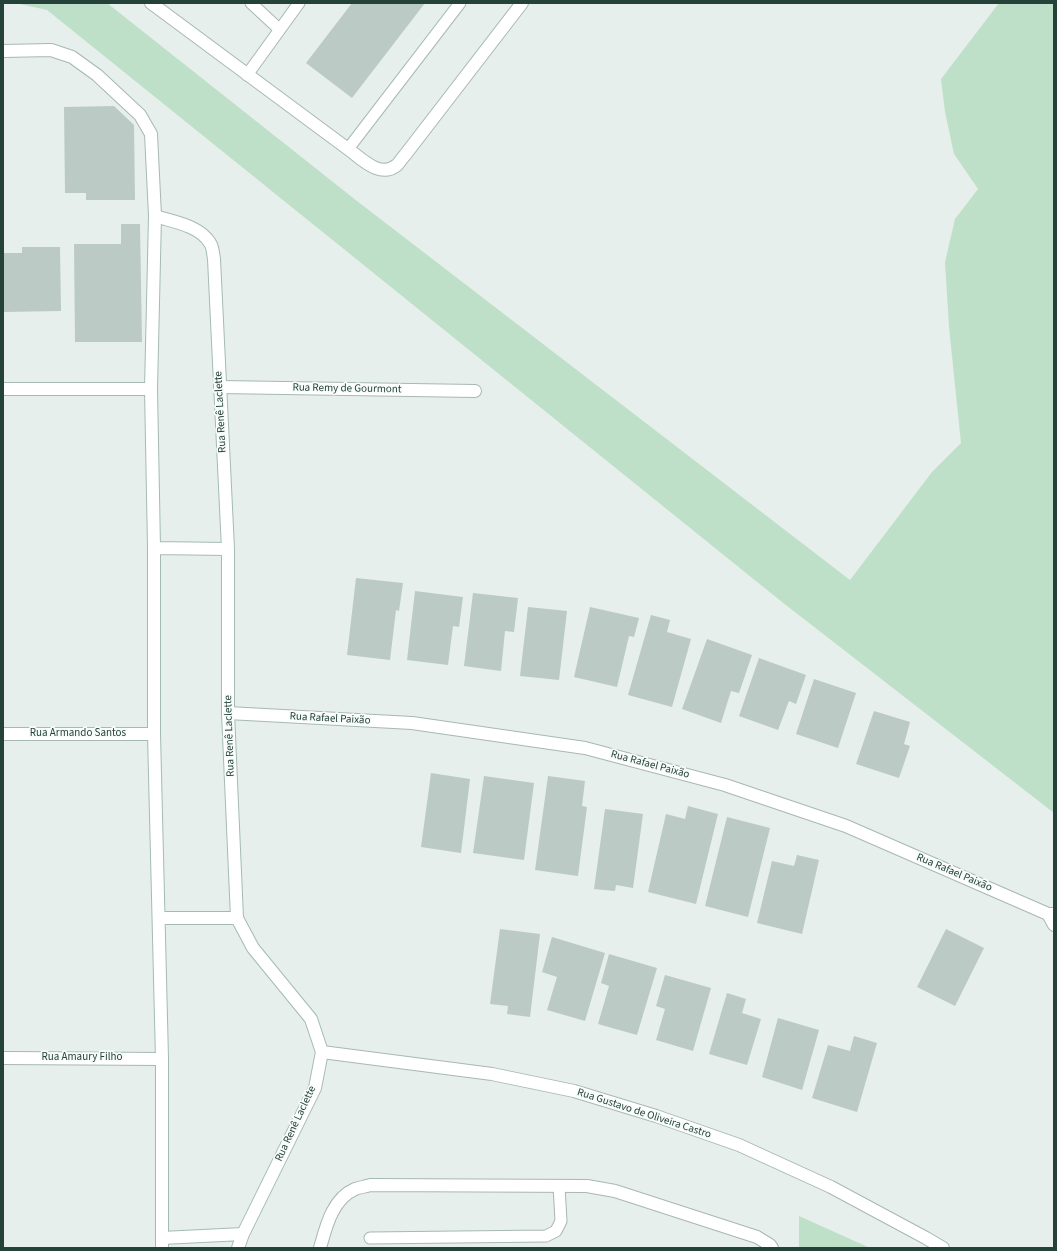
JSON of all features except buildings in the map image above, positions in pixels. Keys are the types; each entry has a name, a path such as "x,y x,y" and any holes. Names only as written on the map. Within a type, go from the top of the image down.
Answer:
{"street":[{"path":"151,3 376,169 386,170 397,165 522,3"},
{"path":"3,51 50,50 72,57 96,75 140,115 151,134 155,216 151,389 154,548 154,734 162,1059 160,1244 242,1234"},
{"name":"Rua Renê Laclette","path":"155,216 191,227 201,233 211,244 214,259 228,549 228,713 236,918 253,948 311,1019 322,1052 315,1088 242,1234 238,1248"},
{"name":"Rua Remy de Gourmont","path":"220,387 474,391"},
{"path":"3,389 151,389"},
{"path":"154,548 228,549"},
{"name":"Rua Rafael Paixão","path":"228,713 412,723 585,748 725,785 846,826 1051,914 1054,925"},
{"name":"Rua Armando Santos","path":"3,734 154,734"},
{"path":"158,918 236,918"},
{"name":"Rua Gustavo de Oliveira Castro","path":"322,1052 492,1074 574,1091 656,1116 739,1145 830,1187 942,1248"},
{"name":"Rua Amaury Filho","path":"3,1058 162,1059"},
{"path":"320,1248 330,1217 340,1201 354,1190 370,1185 587,1186 615,1191 758,1237 772,1248"}],"lane":[{"path":"250,3 279,28"},
{"path":"247,75 279,28 299,3"},
{"path":"348,149 460,3"},
{"path":"370,1238 546,1236 556,1231 560,1221 559,1186"}],"green space":[{"path":"15,3 107,3 357,201 850,580 932,472 961,443 949,327 945,262 955,219 978,189 954,154 945,112 941,79 999,3 1054,3 1054,813 782,602 47,10"},
{"path":"799,1216 870,1248 799,1248"}]}
